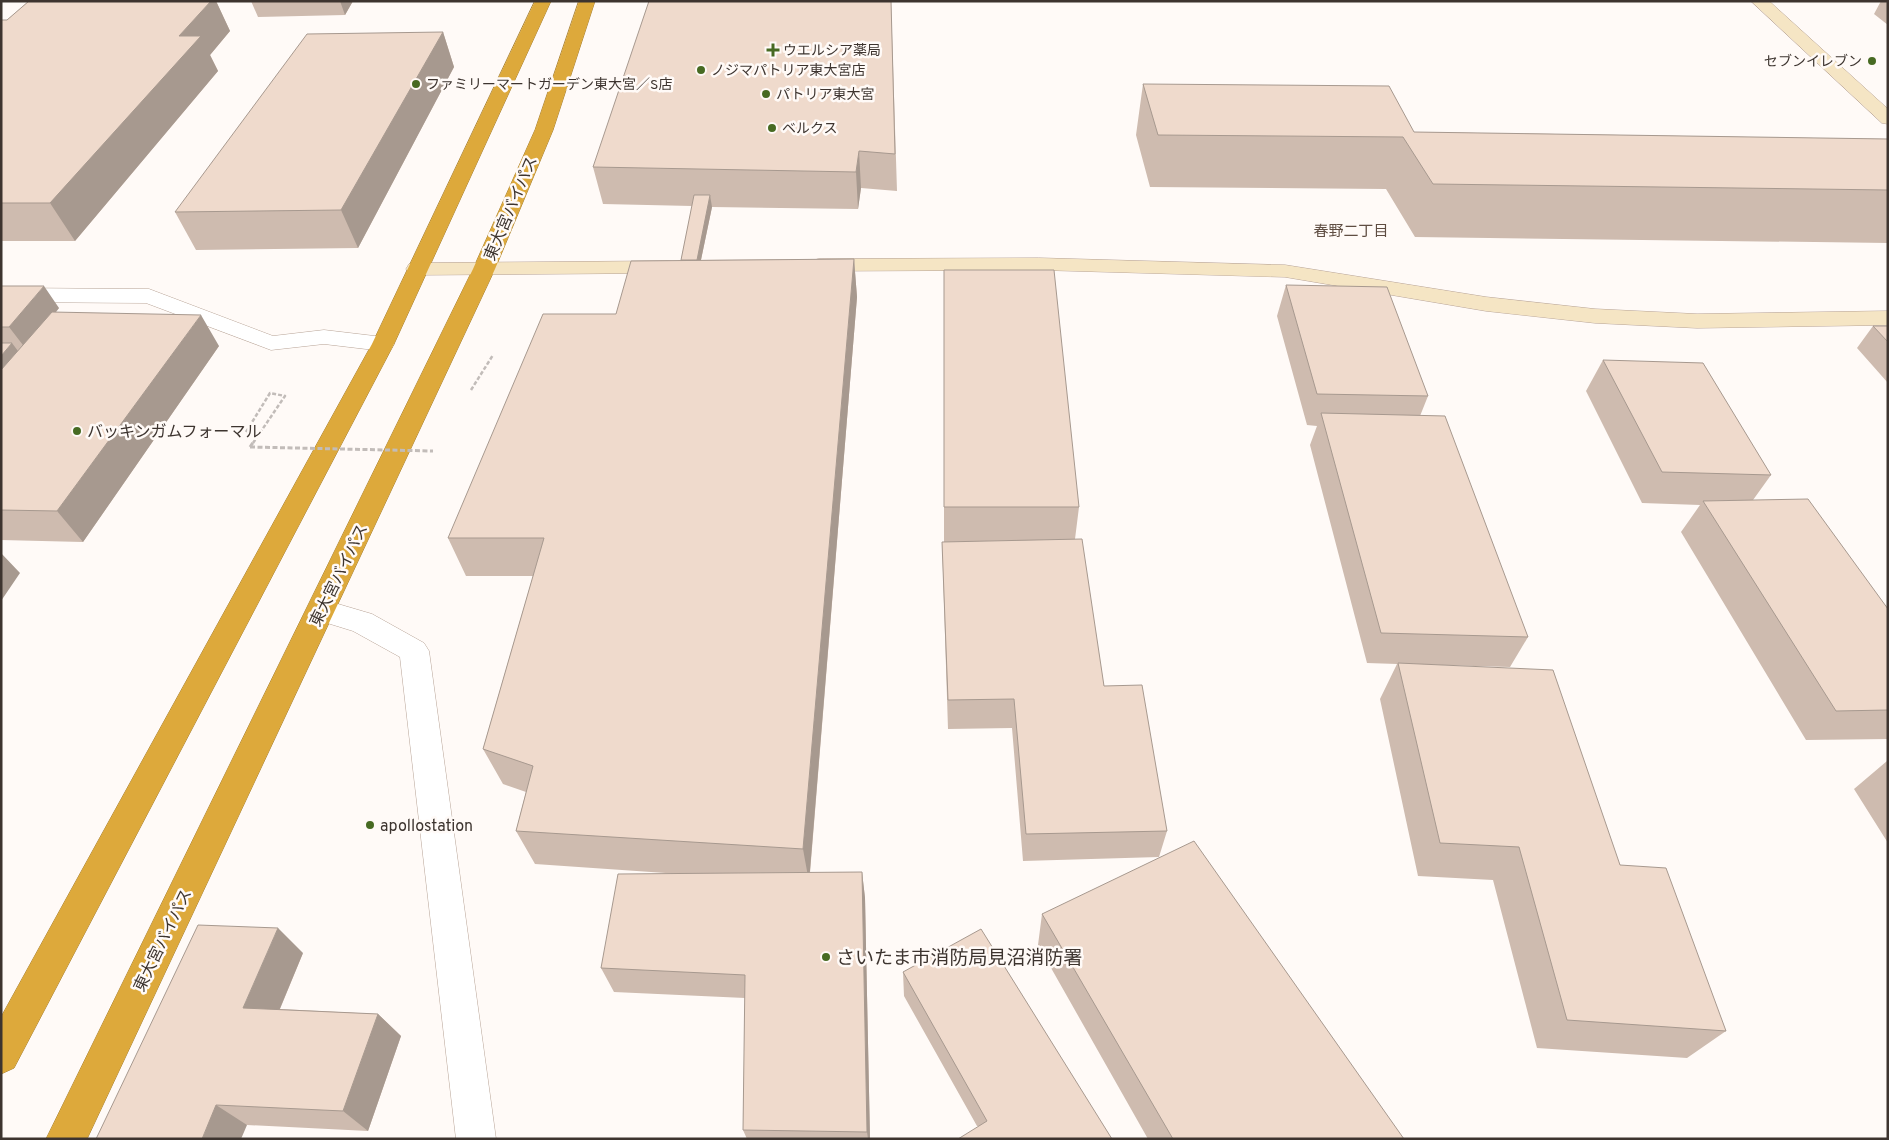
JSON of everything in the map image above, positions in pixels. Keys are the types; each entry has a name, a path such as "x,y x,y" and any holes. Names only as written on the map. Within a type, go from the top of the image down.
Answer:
{"highway":[{"path":"1,1055 383,344 543,1"},
{"name":"東大宮バイパス","path":"66,1139 484,269 544,130 586,1"}],"street":[{"path":"1759,1 1888,120"},
{"path":"801,265 1030,264 1285,271 1486,304 1595,316 1697,321 1888,318"},
{"path":"417,269 692,266"},
{"path":"1,295 149,296 271,342 324,337 383,344"},
{"path":"80,316 98,295"},
{"path":"321,610 362,622 414,651 476,1139"}],"path":[{"path":"246,432 270,393 285,396 250,448 433,451"}],"building":[{"path":"29,1 211,1 179,36 201,36 50,203 1,203 1,20 7,20"},
{"name":"パトリア東大宮","path":"649,1 891,1 895,154 859,151 856,172 593,167"},
{"path":"443,32 341,210 175,212 307,34"},
{"path":"1143,84 1389,86 1414,132 1888,139 1888,190 1433,184 1403,137 1158,135"},
{"path":"694,195 710,195 697,260 681,260"},
{"path":"854,259 803,849 516,831 533,766 483,749 544,538 448,538 543,314 616,314 631,261"},
{"path":"944,270 1054,270 1079,507 944,507"},
{"path":"1286,285 1387,287 1428,396 1317,394"},
{"path":"1,286 44,286 9,327 1,327"},
{"path":"52,312 201,315 57,511 1,510 1,370"},
{"path":"1873,326 1888,326 1888,342"},
{"path":"1,343 12,343 1,356"},
{"path":"1603,360 1703,363 1771,475 1662,472"},
{"path":"1321,413 1445,416 1528,637 1381,633"},
{"path":"1808,499 1888,609 1888,710 1836,711 1703,501"},
{"path":"1082,539 1104,686 1142,685 1167,831 1026,834 1014,699 948,700 942,542"},
{"path":"1398,663 1553,670 1620,865 1666,868 1726,1031 1567,1020 1519,847 1440,843"},
{"path":"1194,841 1404,1139 1173,1139 1042,914"},
{"path":"862,872 867,1132 743,1130 745,975 601,968 618,874"},
{"path":"198,925 278,928 243,1008 378,1014 343,1111 216,1105 202,1139 96,1139"},
{"path":"981,929 1112,1139 958,1139 987,1121 903,972"}],"place":[{"name":"ウエルシア薬局","path":"773,50"},
{"name":"セブンイレブン","path":"1872,61"},
{"name":"ノジマパトリア東大宮店","path":"701,70"},
{"name":"ファミリーマートガーデン東大宮／S店","path":"416,84"},
{"name":"パトリア東大宮","path":"766,94"},
{"name":"ベルクス","path":"772,128"},
{"name":"バッキンガムフォーマル","path":"77,431"},
{"name":"apollostation","path":"370,825"},
{"name":"さいたま市消防局見沼消防署","path":"826,957"}],"district":[{"name":"春野二丁目","path":"1351,231"}]}
